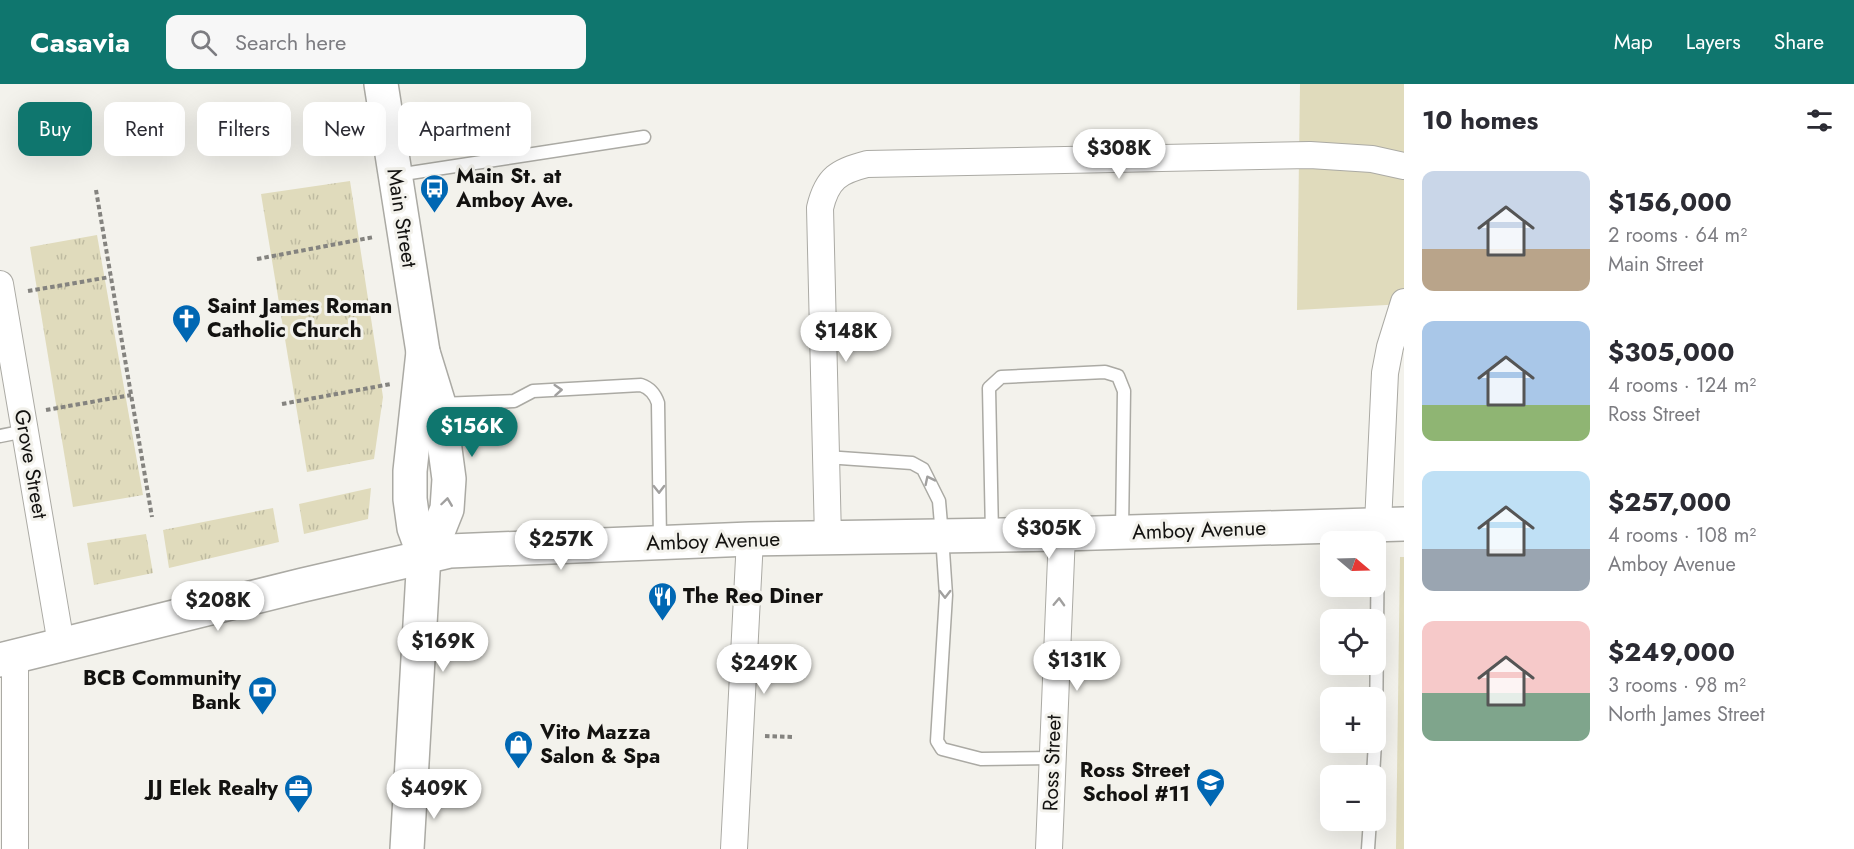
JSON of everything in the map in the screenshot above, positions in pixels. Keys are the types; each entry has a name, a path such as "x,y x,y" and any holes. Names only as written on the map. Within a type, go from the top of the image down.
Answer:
{"main road":[{"name":"Main Street","path":"381,84 427,378 449,479 447,509 437,534 424,555 407,849"},
{"name":"Amboy Avenue","path":"7,658 424,555 476,548 750,539 1062,534 1391,524"}],"street":[{"path":"828,538 820,208 824,193 832,179 850,168 867,164 891,163 1310,155 1372,159 1404,166"},
{"name":"Grove Street","path":"1,289 61,644"},
{"path":"1391,524 1385,373 1390,347 1404,302"},
{"name":"Ross Street","path":"1049,849 1062,534"},
{"path":"734,849 750,539"},
{"path":"7,658 15,849"}],"lane":[{"path":"396,175 644,137"},
{"path":"992,535 989,388 1002,377 1105,372 1119,376 1124,391 1122,532"},
{"path":"427,378 514,401 533,391 641,385 646,387 658,403 660,542"},
{"path":"0,436 24,423"},
{"path":"826,457 912,463 923,469 939,501 946,595 937,741 942,749 981,759 1053,758"},
{"path":"1379,687 1391,524"},
{"path":"1368,849 1369,831"}],"path":[{"path":"96,190 152,517"},
{"path":"257,259 404,232"},
{"path":"1,289 110,277"},
{"path":"282,404 427,378"},
{"path":"24,423 131,395"}],"green space":[{"path":"1300,84 1404,84 1404,304 1297,310"},
{"path":"350,181 383,397 374,459 307,472 261,194"},
{"path":"97,235 143,495 73,507 30,247"},
{"path":"371,488 368,519 304,534 299,504"},
{"path":"273,508 279,542 169,568 163,530"},
{"path":"146,534 153,573 94,585 87,543"},
{"path":"1400,557 1404,557 1404,849 1396,849"}],"place":[{"name":"Main St. at Amboy Ave.","path":"435,214"},
{"name":"Saint James Roman Catholic Church","path":"186,344"},
{"name":"The Reo Diner","path":"662,622"},
{"name":"BCB Community Bank","path":"262,716"},
{"name":"Vito Mazza Salon & Spa","path":"519,770"},
{"name":"Ross Street School #11","path":"1211,808"},
{"name":"JJ Elek Realty","path":"299,814"}]}
